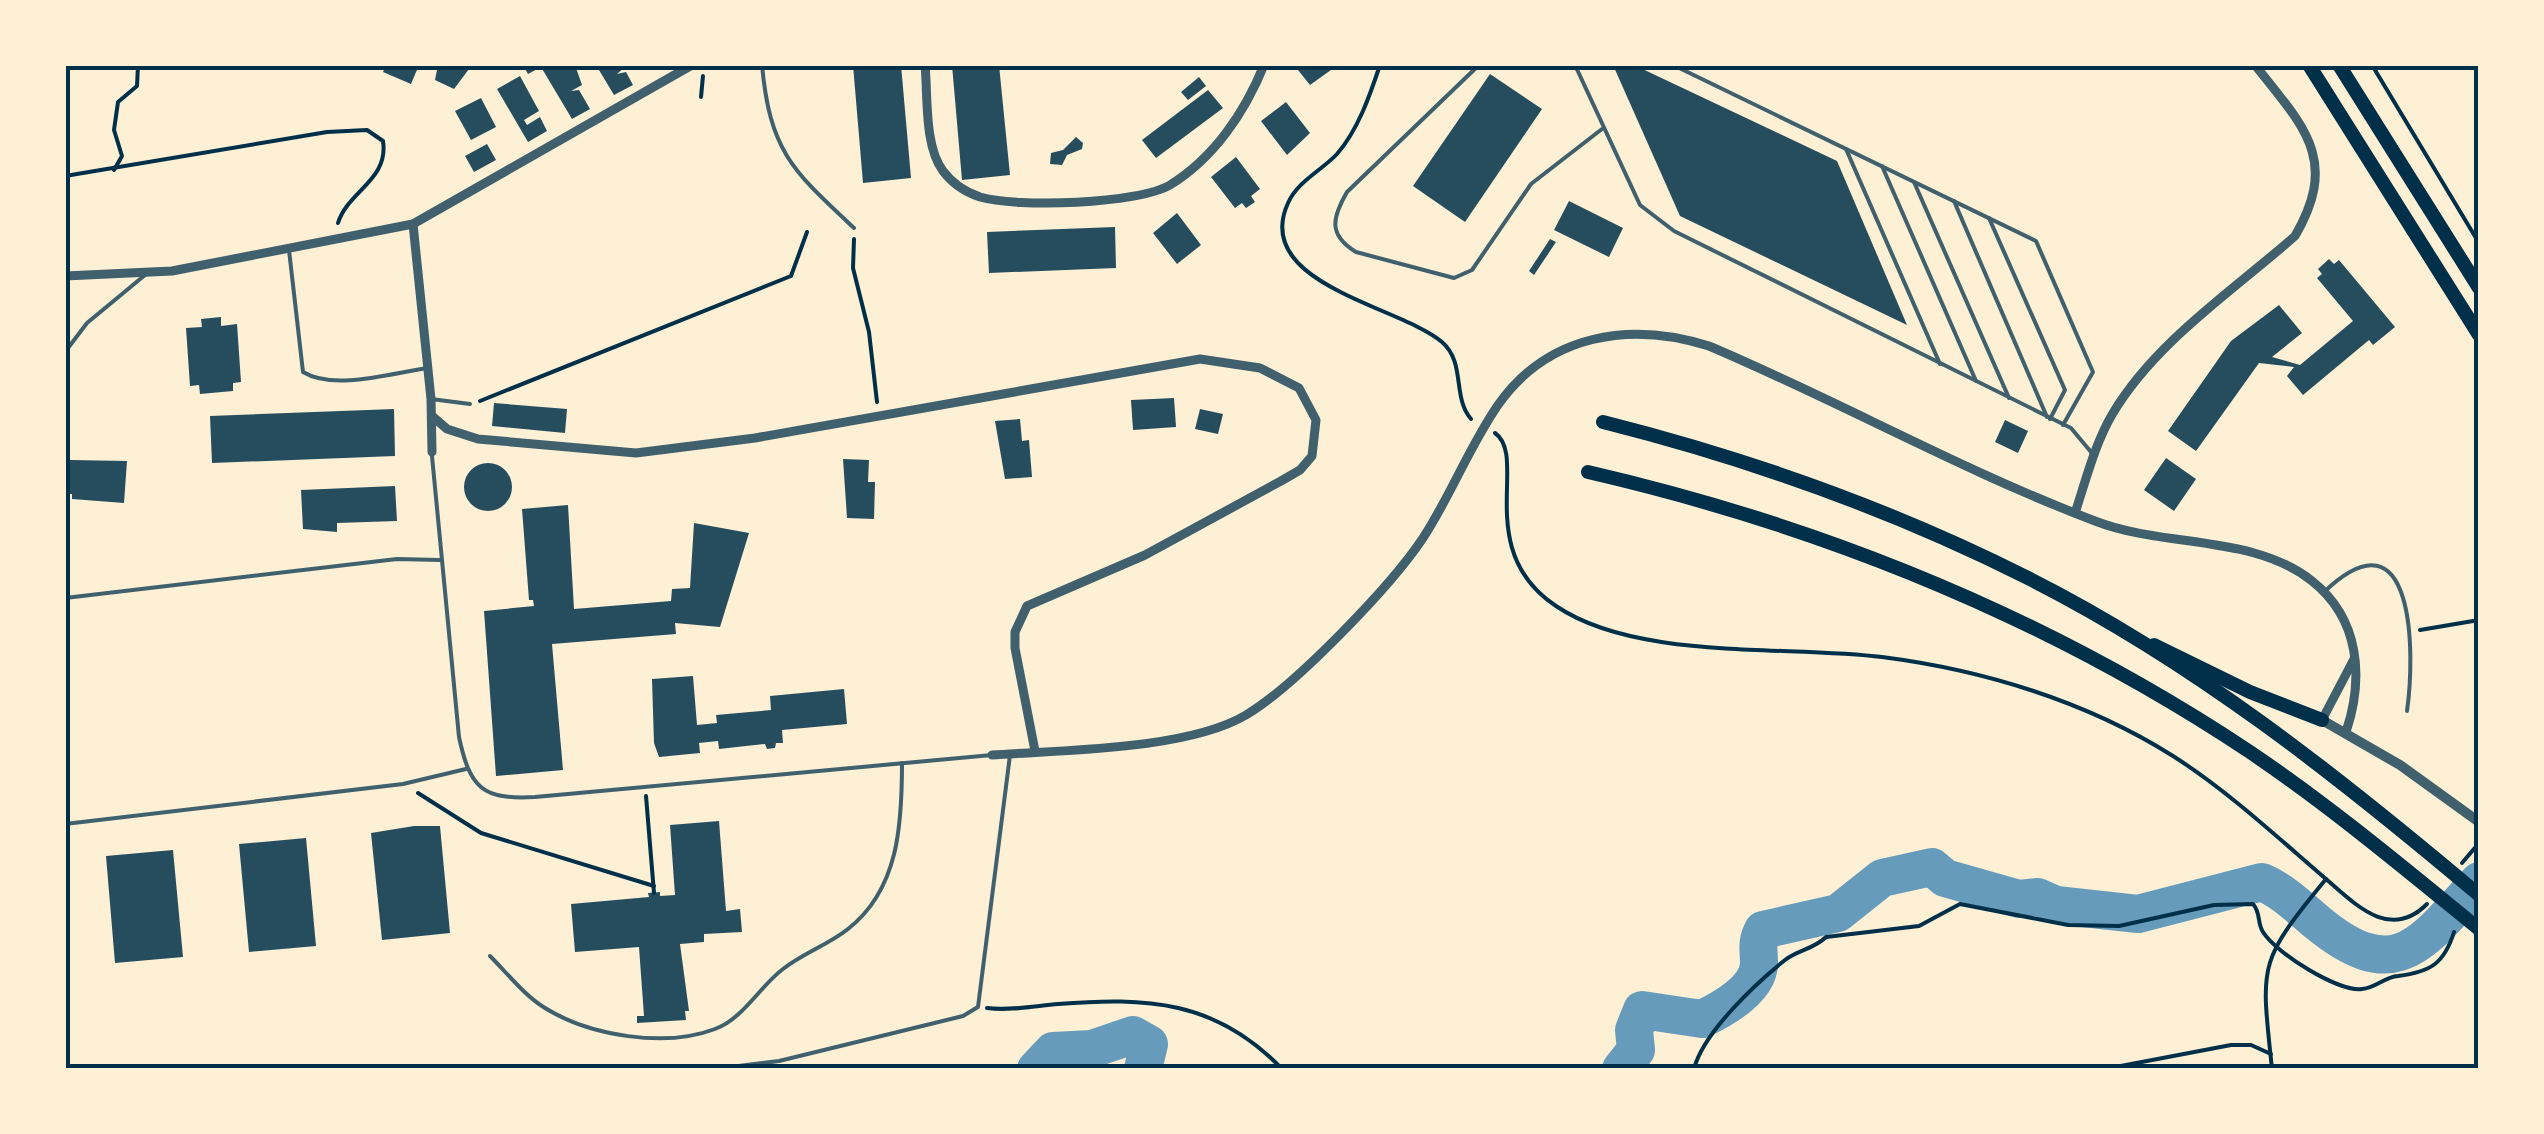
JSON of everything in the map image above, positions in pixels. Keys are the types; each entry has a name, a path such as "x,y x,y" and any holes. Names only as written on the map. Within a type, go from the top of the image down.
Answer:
{"main road":[{"path":"2309,65 2479,335"},
{"path":"2338,65 2479,288"},
{"path":"1603,422 1724,455 1892,516 2030,579 2132,638 2271,729 2479,895"},
{"path":"1588,472 1802,531 2008,614 2098,660 2215,730 2303,790 2479,929"},
{"path":"2132,638 2322,720"}],"street":[{"path":"65,276 149,272 289,250 413,224 692,65"},
{"path":"925,65 935,157 950,180 982,198 1060,200 1138,195 1175,182 1230,129 1264,65"},
{"path":"2074,513 2118,405 2185,331 2295,236 2308,214 2318,166 2312,143 2256,65"},
{"path":"413,224 431,399 432,452"},
{"path":"992,755 1198,734 1233,722 1264,702 1410,556 1512,387 1555,353 1608,334 1666,335 1708,346 2074,513 2118,529 2266,556 2295,569 2339,608 2356,657 2356,703 2346,732"},
{"path":"432,416 447,429 478,439 636,453 691,448 1200,359 1260,368 1299,388 1310,402 1317,440 1300,470 1144,554 1027,606 1015,632 1015,648 1035,752"},
{"path":"2356,657 2322,720 2475,819"}],"lane":[{"path":"762,65 774,136 807,184 854,228"},
{"path":"1479,65 1346,192 1334,213 1334,233 1344,245 1356,252 1454,278 1472,270 1531,184 1602,129"},
{"path":"1575,65 1640,205 1674,232 2063,425 2094,456"},
{"path":"1673,65 2036,240 2093,372 2063,425"},
{"path":"1846,148 1940,364"},
{"path":"1882,166 1976,382"},
{"path":"1914,182 2009,398"},
{"path":"1954,201 2049,418"},
{"path":"1989,218 2064,390 2049,418"},
{"path":"289,250 303,372 314,379 337,379 427,368"},
{"path":"65,352 87,323 149,272"},
{"path":"431,399 470,404"},
{"path":"432,452 440,560 466,769 486,792 504,799 992,755"},
{"path":"65,598 397,559 440,560"},
{"path":"2324,592 2348,570 2372,566 2392,580 2401,593 2412,632 2407,712"},
{"path":"715,1069 838,1048 963,1016 978,1007 1011,754"},
{"path":"490,956 545,1008 575,1021 650,1038 714,1030 802,954 844,932 872,908 890,875 902,806 902,763"},
{"path":"65,824 403,784 466,769"}],"path":[{"path":"114,170 122,156 114,130 118,102 138,86 138,65"},
{"path":"701,96 704,65"},
{"path":"2372,65 2479,243"},
{"path":"65,176 327,132 367,130 383,140 380,168 370,185 342,210 337,238"},
{"path":"2471,231 2479,225"},
{"path":"854,228 853,268 869,332 871,371 881,416"},
{"path":"470,404 510,393 791,276 807,232"},
{"path":"1493,432 1510,456 1504,510 1514,559 1556,606 1588,621 1680,644 1880,657 1976,674 2046,695 2174,756 2382,920 2404,920 2422,910"},
{"path":"2412,632 2479,620"},
{"path":"403,784 481,833 654,890 645,786"},
{"path":"2272,1069 2264,1014 2267,960 2274,945 2326,879"},
{"path":"1694,1069 1721,1019 1734,1012 1788,957 1816,947 1826,938 1919,926 1950,906 1983,907 2068,925 2118,926 2214,905 2253,904 2260,928 2274,945 2329,984 2360,990 2387,977 2434,966 2446,954 2455,930"},
{"path":"978,1007 1148,1000 1176,1005 1244,1040 1282,1069"},
{"path":"2105,1069 2231,1045 2251,1045 2271,1054"}],"building":[{"path":"386,65 419,65 411,84 383,72"},
{"path":"438,65 472,65 454,89 435,80"},
{"path":"523,65 575,65 582,85 571,91 579,90 590,109 572,119 541,67 528,74"},
{"path":"596,65 627,65 617,74 626,72 633,85 614,95"},
{"path":"853,65 901,65 911,178 863,183"},
{"path":"952,65 999,65 1010,175 962,180"},
{"path":"1294,65 1338,65 1310,85"},
{"path":"1613,65 1634,65 1837,161 1907,325 1680,216"},
{"path":"1490,74 1542,109 1465,222 1413,186"},
{"path":"520,76 539,111 524,120 527,125 540,117 547,131 528,142 497,89"},
{"path":"1199,77 1206,86 1188,100 1181,92"},
{"path":"1208,90 1223,108 1156,158 1142,140"},
{"path":"481,98 496,127 471,140 455,111"},
{"path":"1286,102 1310,133 1287,155 1261,121"},
{"path":"1076,137 1083,143 1082,149 1067,155 1062,165 1050,164 1051,153 1063,150"},
{"path":"487,144 496,160 474,172 465,156"},
{"path":"1236,157 1260,189 1251,196 1255,202 1246,208 1242,203 1235,208 1211,177"},
{"path":"1569,201 1623,228 1609,257 1554,230"},
{"path":"1177,213 1201,245 1177,264 1153,233"},
{"path":"1115,227 1116,268 989,273 987,232"},
{"path":"1550,239 1556,242 1534,275 1529,271"},
{"path":"2329,259 2334,264 2339,260 2395,327 2373,345 2369,340 2303,395 2287,376 2294,367 2259,363 2196,451 2168,431 2231,341 2279,305 2302,333 2272,357 2300,365 2353,321 2317,278 2322,274 2318,269"},
{"path":"221,317 221,326 237,324 241,382 233,383 233,391 200,394 199,385 190,386 186,328 202,327 201,319"},
{"path":"1174,398 1176,427 1133,430 1131,400"},
{"path":"494,403 567,409 565,433 492,426"},
{"path":"394,409 395,456 212,463 210,416"},
{"path":"1200,409 1223,414 1218,434 1195,429"},
{"path":"1020,419 1022,441 1029,440 1032,477 1005,479 995,421"},
{"path":"2005,420 2028,431 2018,453 1995,442"},
{"path":"69,448 70,460 127,461 124,503 72,499 72,494 65,494 65,449"},
{"path":"2166,458 2196,479 2174,511 2144,490"},
{"path":"843,459 869,460 868,482 875,482 874,519 847,518"},
{"path":"488,463 505,470 512,487 505,504 488,511 471,504 464,487 471,470"},
{"path":"395,486 397,521 337,523 337,532 303,529 301,490"},
{"path":"568,505 574,609 671,601 672,589 690,588 694,523 749,533 720,627 675,623 676,634 552,644 563,770 496,776 484,611 534,606 533,600 529,600 522,509"},
{"path":"693,676 697,725 717,723 716,715 771,710 770,696 844,689 847,724 782,730 783,743 776,743 775,748 767,749 765,744 719,749 718,741 699,743 700,753 659,757 654,743 652,679"},
{"path":"719,821 726,911 740,909 742,932 704,934 704,942 680,944 689,1011 685,1011 686,1020 637,1023 637,1016 644,1016 639,947 575,952 571,904 649,897 648,893 675,895 670,825"},
{"path":"440,826 450,933 382,940 371,833"},
{"path":"306,838 316,946 249,952 239,844"},
{"path":"173,850 183,957 115,963 106,856"}],"waterway":[{"path":"1621,1069 1636,1050 1634,1030 1642,1010 1702,1019 1747,990 1757,972 1763,930 1838,913 1882,878 1932,867 1945,878 2019,899 2038,897 2056,905 2138,914 2262,882 2345,942 2369,952 2389,954 2424,938 2479,881"},
{"path":"1036,1069 1053,1051 1092,1049 1133,1035 1149,1044 1143,1069"}]}
